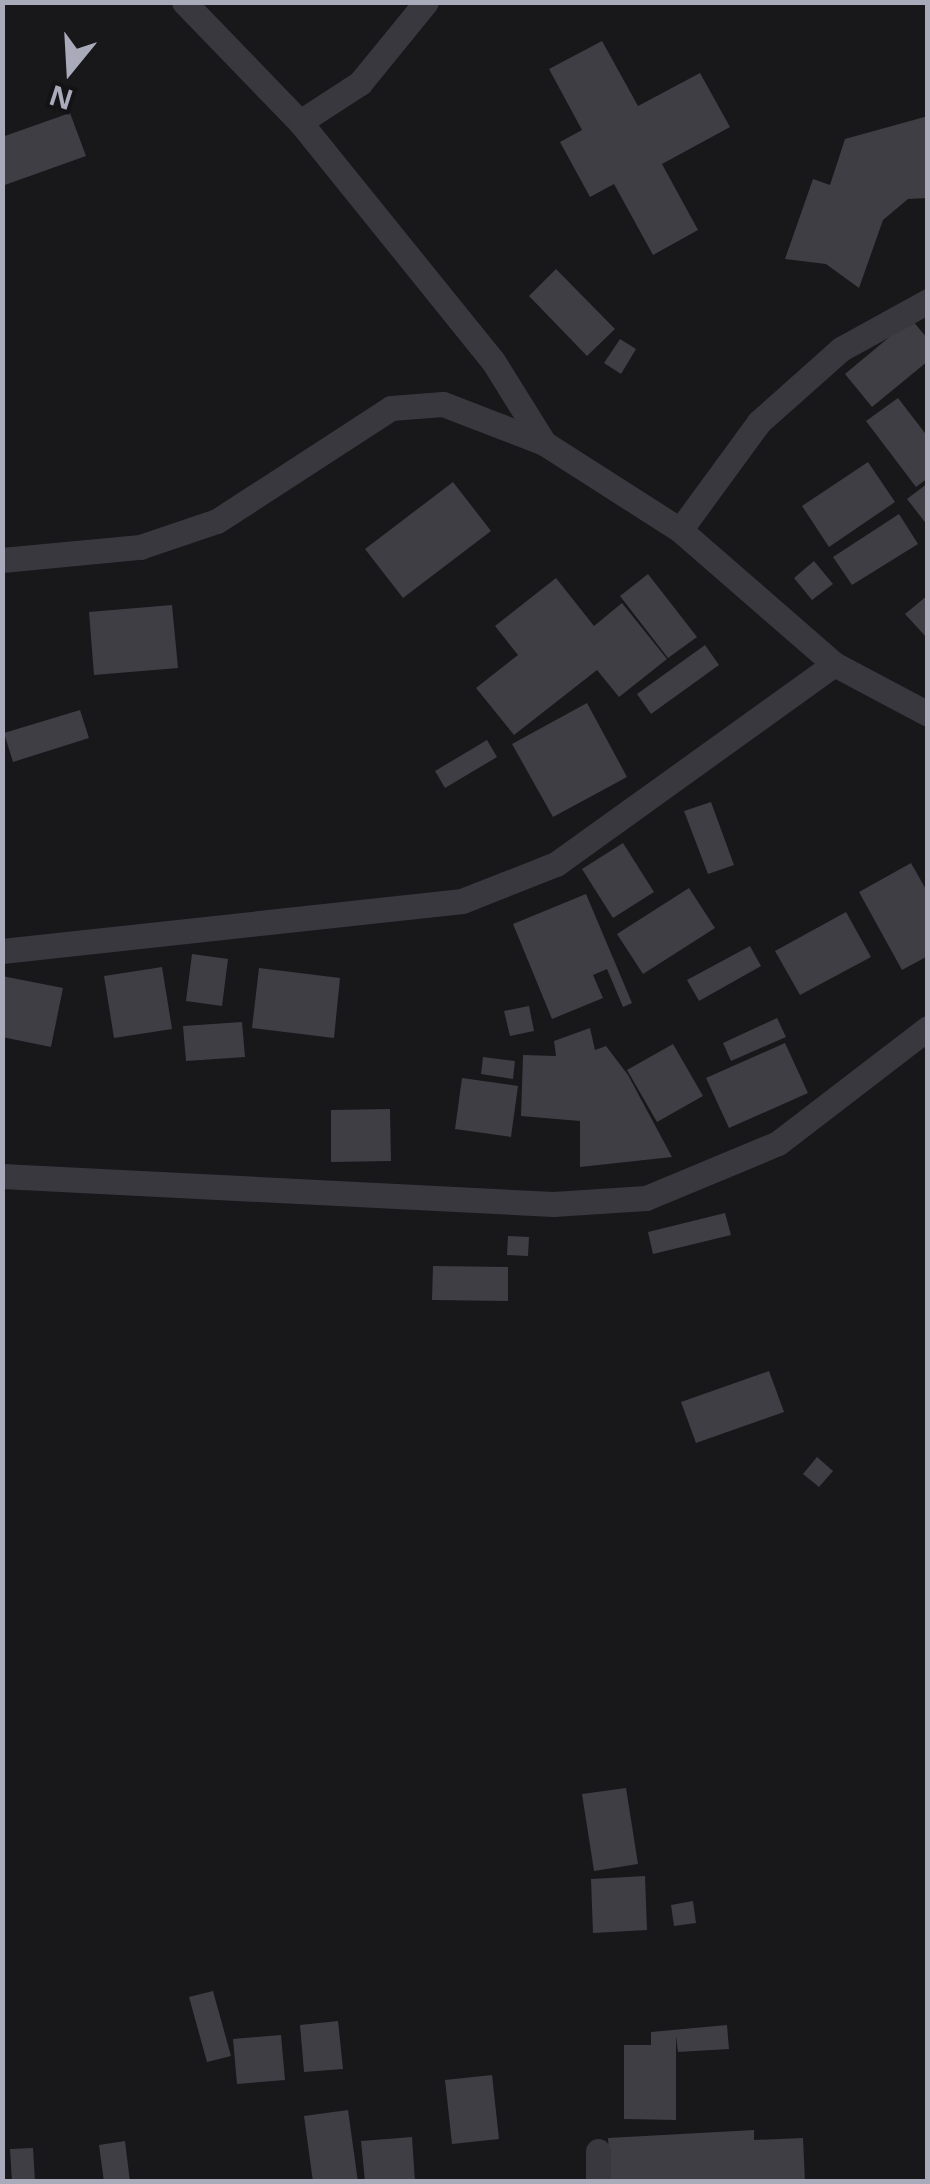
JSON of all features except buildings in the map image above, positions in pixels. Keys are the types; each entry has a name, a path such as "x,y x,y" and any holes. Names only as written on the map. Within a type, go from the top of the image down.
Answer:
{"street":[{"path":"184,2 300,122 493,361 544,443"},
{"path":"300,122 360,83 426,2"},
{"path":"680,530 759,422 841,350 928,301"},
{"path":"2,560 140,546 218,522 404,405 443,404 544,443 680,530 834,664 928,714"},
{"path":"2,952 462,901 556,864 834,664"},
{"path":"2,1176 553,1204 646,1198 778,1143 928,1028"},
{"path":"598,2151 598,2182"}]}
